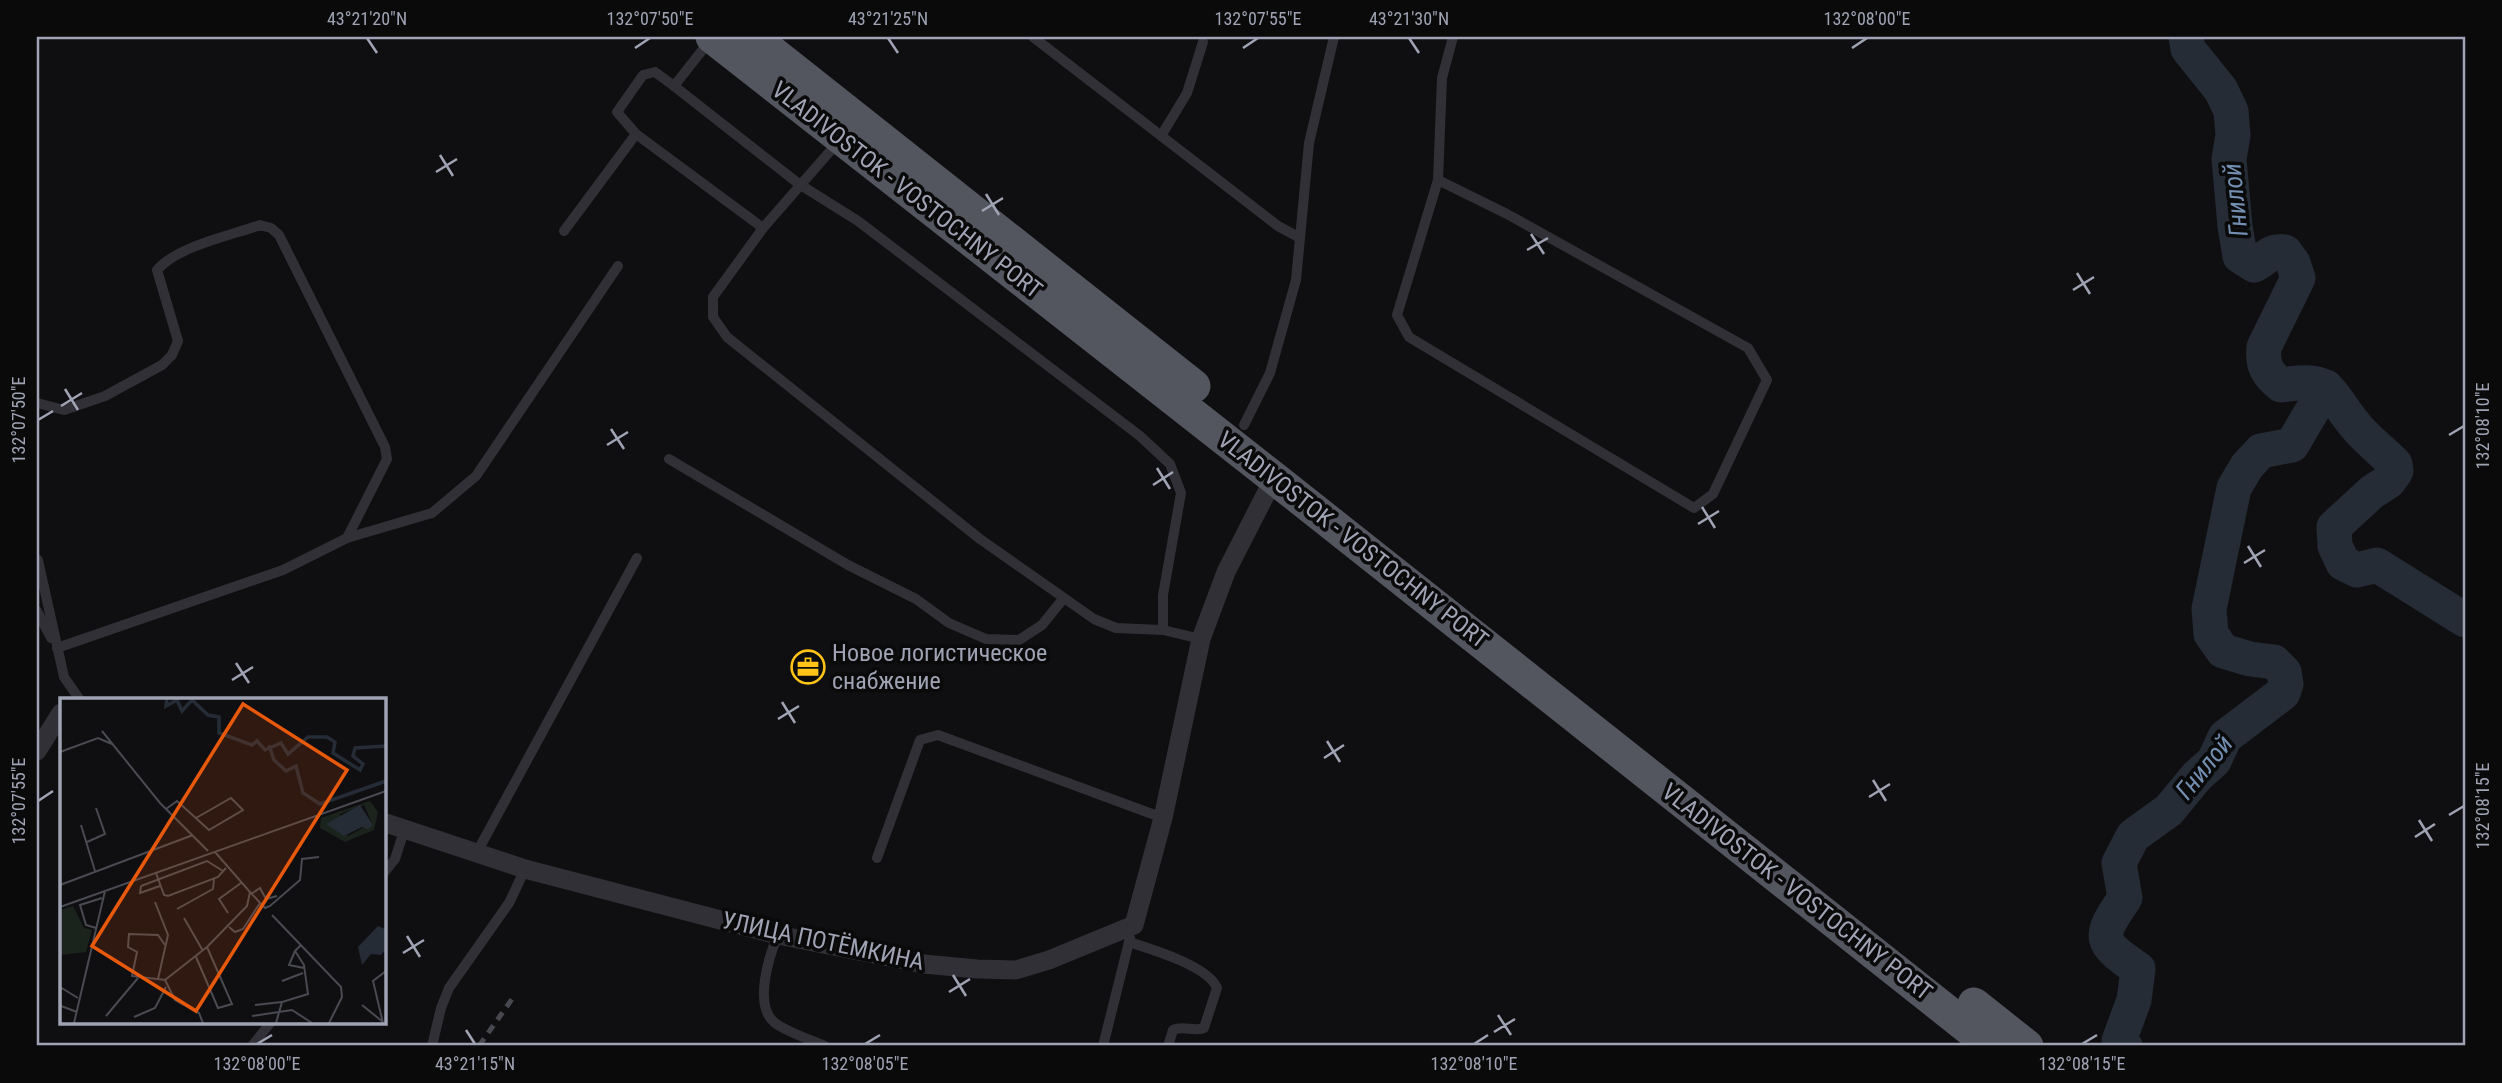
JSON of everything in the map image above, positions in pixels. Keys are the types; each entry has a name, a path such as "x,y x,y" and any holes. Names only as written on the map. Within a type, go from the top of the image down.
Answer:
{"highway":[{"name":"VLADIVOSTOK - VOSTOCHNY PORT","path":"713,37 1991,1046"},
{"name":"VLADIVOSTOK - VOSTOCHNY PORT","path":"752,37 2027,1046"}],"street":[{"path":"1132,933 1163,818 1201,639 1226,572 1274,478"},
{"path":"38,749 60,715"},
{"name":"УЛИЦА ПОТЁМКИНА","path":"385,823 525,869 778,935 924,964 977,970 1016,970 1132,933"}],"lane":[{"path":"674,86 713,37"},
{"path":"1032,37 1278,226 1300,238"},
{"path":"1244,425 1270,373 1296,280 1308,143 1334,37"},
{"path":"1438,180 1507,214 1748,348 1767,380 1713,494 1694,508 1409,337 1397,315 1438,180 1442,78 1453,37"},
{"path":"1161,136 1187,93 1203,42"},
{"path":"763,228 636,134 617,112 643,75 655,72 799,184 858,221 1140,436 1170,464 1181,493 1163,595 1163,630"},
{"path":"564,231 636,134"},
{"path":"841,138 763,228 713,297 713,317 727,337 980,539 1094,619 1116,628 1163,630 1201,639"},
{"path":"37,403 64,410 105,396 162,365 172,355 178,341 157,270 166,260 182,252 260,225 271,228 279,235 385,447 387,459 347,538"},
{"path":"57,648 284,570 347,538 432,513 476,476 618,266"},
{"path":"669,459 848,565 916,599 950,623 986,639 1019,640 1042,625 1063,599"},
{"path":"477,854 637,558"},
{"path":"38,560 64,677 79,698"},
{"path":"37,611 57,648"},
{"path":"877,858 920,740 938,735 1163,818"},
{"path":"385,872 395,859 404,831"},
{"path":"432,1046 441,1007 449,988 509,903 525,869"},
{"path":"1103,1046 1132,933 1205,973 1217,988 1204,1028 1173,1030 1168,1046"},
{"path":"778,935 767,962 764,1004 773,1022 825,1046"},
{"path":"252,1046 269,1024"}],"waterway":[{"name":"Гнилой","path":"2186,37 2188,49 2221,90 2231,111 2233,135 2229,159 2240,256 2254,265 2272,253 2285,252 2293,263 2298,278 2264,347 2266,369 2281,385 2311,383 2327,389 2359,430 2395,464 2396,471 2389,481 2372,492 2334,527 2335,546 2343,563 2357,570 2377,565 2465,620"},
{"name":"Гнилой","path":"2125,1046 2119,1041 2134,1000 2138,969 2116,952 2106,938 2110,922 2125,898 2119,863 2133,836 2169,810 2197,776 2214,761 2225,737 2283,693 2286,684 2284,672 2274,662 2250,659 2223,651 2211,634 2209,609 2234,488 2247,466 2261,451 2292,445 2326,387"}],"railway":[{"path":"479,1046 512,999"}],"place":[{"name":"Новое логистическое снабжение","path":"808,667"}]}
